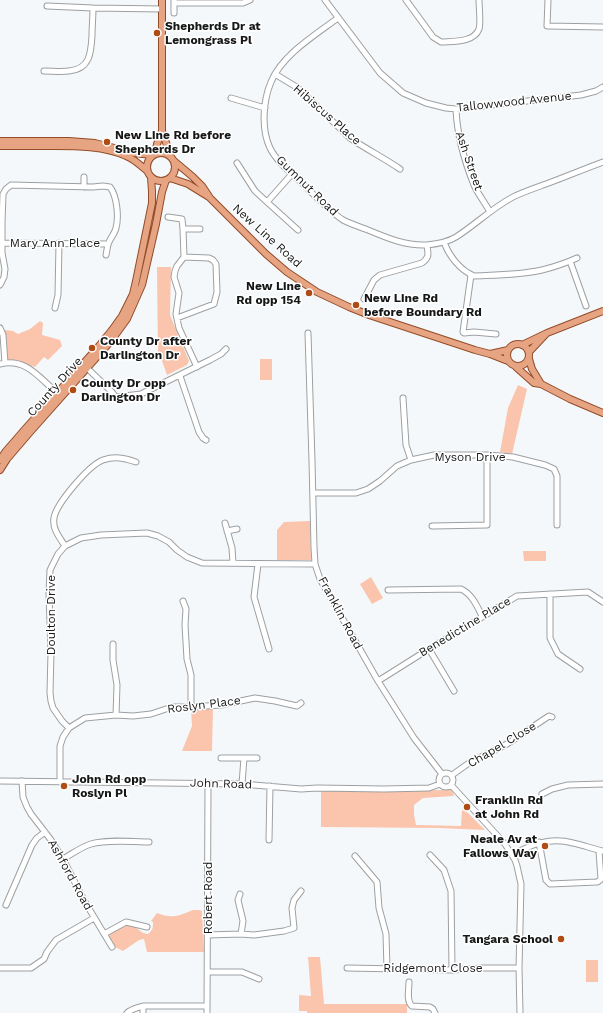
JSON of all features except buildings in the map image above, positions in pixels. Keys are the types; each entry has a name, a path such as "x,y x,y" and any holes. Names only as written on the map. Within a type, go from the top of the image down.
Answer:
{"main road":[{"path":"146,170 147,162 154,155 162,131 162,0"},
{"path":"0,146 76,146 109,151 126,155 146,170 148,175 158,181 168,179 175,170 173,159 162,131"},
{"path":"0,141 70,141 95,143 134,153 154,155 164,153 173,159"},
{"name":"New Line Road","path":"173,159 202,186 210,198 266,254 287,272 326,297 369,315 508,361"},
{"name":"County Drive","path":"0,470 7,459 122,316 133,294 136,281 152,203 152,178"},
{"name":"New Line Road","path":"168,179 188,184 210,198"},
{"name":"County Drive","path":"0,460 6,451 59,394 87,368 127,319 142,285 162,192 168,179"},
{"path":"522,345 547,333 603,311"},
{"path":"529,352 547,333"},
{"path":"541,384 532,369 528,349 522,345 514,344 508,350 506,357 508,361 534,383 541,384 570,399 603,412"},
{"name":"New Line Road","path":"490,354 508,350"},
{"path":"516,367 524,365 529,359"}],"street":[{"path":"174,13 174,2 243,3 250,0"},
{"name":"Tallowwood Avenue","path":"325,0 380,73 403,93 426,103 456,109 581,95 596,91 603,87"},
{"path":"406,0 433,37 441,42 467,39 475,35 479,28 479,0"},
{"path":"548,0 547,26 603,27"},
{"path":"47,6 162,9"},
{"path":"44,71 76,70 87,61 91,52 93,8"},
{"name":"Gumnut Road","path":"338,18 305,43 286,60 275,74 268,93 264,121 266,136 276,158 343,220 395,240 427,245 444,242 455,238 512,198 603,162"},
{"name":"Hibiscus Place","path":"275,74 298,88 350,138 400,169"},
{"path":"231,98 265,108"},
{"name":"Ash Street","path":"456,109 460,141 474,185 490,212"},
{"path":"237,163 255,191 298,230"},
{"path":"267,202 292,174"},
{"path":"0,285 4,277 5,269 2,253 2,209 3,194 6,188 11,185 84,187 84,177"},
{"name":"Mary Ann Place","path":"84,187 103,186 110,187 113,191 117,218 116,227 108,244 106,255"},
{"path":"168,217 182,218 184,257 177,266 174,277 179,293 176,314 179,328 197,367"},
{"path":"183,229 200,229"},
{"path":"444,242 447,250 460,267 474,276 521,273 541,270 577,258"},
{"name":"Mary Ann Place","path":"2,243 108,244"},
{"path":"55,308 58,295 58,243"},
{"path":"364,299 374,280 380,276 422,264 428,256 427,245"},
{"path":"177,318 214,304 217,292 216,264 209,258 184,257"},
{"path":"570,261 586,306"},
{"path":"471,275 462,332 496,334"},
{"path":"0,328 3,335 3,364 19,364 30,368 59,394"},
{"name":"Franklin Road","path":"308,333 315,564 320,579 378,681 414,738 442,774"},
{"path":"87,368 116,397 141,394 180,376 226,350"},
{"path":"180,376 199,432 206,440"},
{"path":"403,398 406,445 410,460"},
{"name":"Myson Drive","path":"313,493 356,493 380,481 397,466 410,460 434,455 487,455 513,457 545,465 554,469 557,476 557,525"},
{"path":"432,526 487,525 487,455"},
{"path":"136,462 122,458 102,460 89,469 60,503 54,519 55,531 65,546 81,538 101,535 147,533 158,536 169,542 187,557 202,563 315,564"},
{"path":"225,523 232,548 233,563"},
{"path":"227,531 237,528"},
{"name":"Doulton Drive","path":"65,546 58,554 50,570 50,693 53,708 69,728"},
{"path":"258,564 254,597 269,649"},
{"path":"388,590 461,589 466,591 473,599 482,616"},
{"name":"Benedictine Place","path":"378,681 517,596 588,592 603,602"},
{"path":"550,594 550,638 558,654 580,669"},
{"path":"184,601 186,609 185,625 187,659 191,675 191,707"},
{"path":"113,644 113,660 117,685 116,715"},
{"path":"429,649 454,691"},
{"name":"Roslyn Place","path":"69,728 85,718 151,714 172,707 221,705 255,698 297,706 302,704"},
{"name":"Chapel Close","path":"452,775 469,764 507,744 549,716 552,717"},
{"path":"60,782 60,746 63,737 69,728"},
{"path":"221,758 258,758"},
{"path":"242,784 244,758"},
{"path":"446,772 452,775 453,781 451,785 447,787 440,784 439,778 442,774 446,772"},
{"name":"John Road","path":"0,781 208,783 301,789 429,788 440,784"},
{"name":"Ashford Road","path":"22,781 22,797 31,814 63,859 77,888 112,947"},
{"name":"Robert Road","path":"207,1013 208,783"},
{"path":"542,794 552,789 568,785 603,784"},
{"path":"451,785 506,844 517,866 520,877 521,891 519,968 520,1013"},
{"path":"269,840 270,786"},
{"path":"6,905 29,850 34,841 45,832"},
{"path":"512,855 539,842 554,840 601,851 600,881 550,884 546,880 539,842"},
{"path":"63,859 94,843 149,842"},
{"path":"430,855 444,870 451,891 452,970"},
{"path":"355,856 377,882 379,908 386,934 388,969"},
{"path":"207,935 254,935 284,931 294,928 292,908 294,900 300,891"},
{"path":"240,894 238,900 243,921 241,934"},
{"path":"0,968 31,968 44,959 47,952 56,940 94,918"},
{"path":"104,934 126,922 147,927"},
{"name":"Ridgemont Close","path":"347,968 452,970 519,968"},
{"path":"208,972 242,972 260,979"},
{"path":"409,982 408,1002 410,1005 430,1007 435,1013"},
{"path":"143,1006 143,1013"},
{"path":"127,1013 135,1008 143,1006 207,1006"}],"shaded area":[{"path":"157,267 171,267 170,315 189,361 187,365 167,375 161,358 158,358"},
{"path":"40,321 43,323 42,335 60,340 62,346 48,360 44,357 35,367 8,359 5,330 13,331 18,334 30,329"},
{"path":"260,359 272,359 272,380 260,380"},
{"path":"518,385 527,389 512,454 500,452 508,408"},
{"path":"310,521 311,560 277,560 277,530 284,522"},
{"path":"523,551 546,551 546,561 524,561"},
{"path":"371,577 383,598 372,604 360,584"},
{"path":"213,708 212,751 182,751 192,726 191,709"},
{"path":"452,790 454,796 423,798 414,805 416,825 461,826 462,810 468,813 485,830 321,827 321,791"},
{"path":"193,910 202,911 204,952 147,952 144,939 139,940 123,951 115,947 109,937 110,933 126,924 148,934 153,927 153,922 151,921 157,913 167,916 175,916"},
{"path":"308,957 320,957 324,1004 407,1004 407,1013 307,1013 307,1011 299,1011 299,995 311,996"},
{"path":"586,960 598,960 598,982 586,982"}],"place":[{"name":"Shepherds Dr at Lemongrass Pl","path":"157,33"},
{"name":"New Line Rd before Shepherds Dr","path":"107,142"},
{"name":"New Line Rd opp 154","path":"309,293"},
{"name":"New Line Rd before Boundary Rd","path":"356,305"},
{"name":"County Dr after Darlington Dr","path":"92,348"},
{"name":"County Dr opp Darlington Dr","path":"73,390"},
{"name":"John Rd opp Roslyn Pl","path":"64,786"},
{"name":"Franklin Rd at John Rd","path":"467,807"},
{"name":"Neale Av at Fallows Way","path":"545,846"},
{"name":"Tangara School","path":"561,939"}]}
